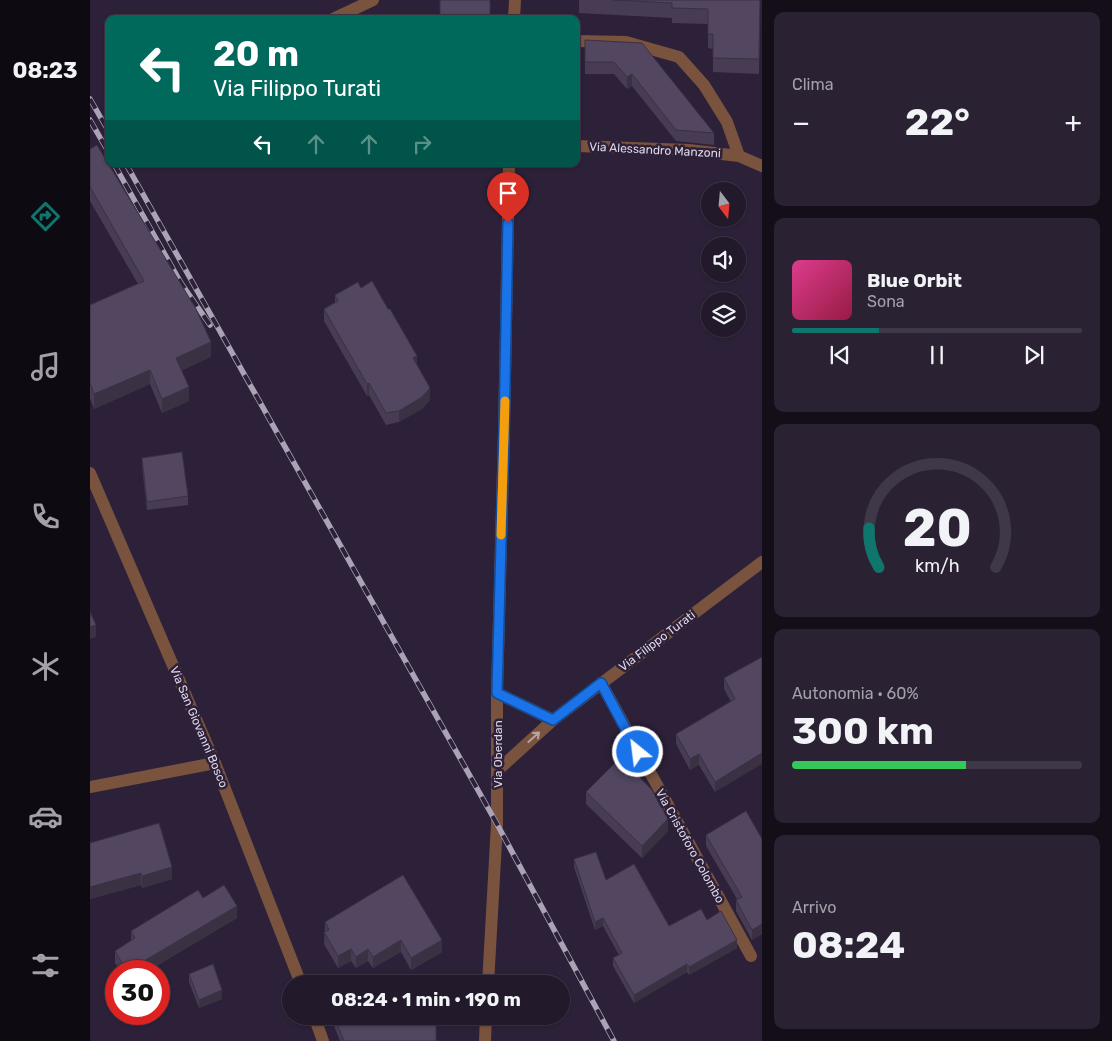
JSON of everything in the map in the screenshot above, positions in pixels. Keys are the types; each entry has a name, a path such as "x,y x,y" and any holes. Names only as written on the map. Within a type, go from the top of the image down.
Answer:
{"street":[{"path":"341,15 373,0"},
{"path":"514,15 515,0"},
{"path":"580,41 626,42 679,57 704,85 727,122 739,156"},
{"name":"Via Alessandro Manzoni","path":"580,146 689,150 739,156 762,166"},
{"name":"Via Oberdan","path":"489,975 497,824 497,693 509,167"},
{"name":"Via San Giovanni Bosco","path":"90,473 215,763 297,975"},
{"name":"Via Filippo Turati","path":"498,770 553,720 762,562"},
{"name":"Via Cristoforo Colombo","path":"601,683 751,956"},
{"path":"497,693 553,720"},
{"path":"90,787 215,763"},
{"path":"317,1025 323,1041"},
{"path":"485,1041 486,1025"}],"building":[{"path":"440,0 490,0 490,15 440,15"},
{"path":"613,0 760,0 759,59 713,58 713,34 708,34 708,9 672,8 672,3"},
{"path":"585,40 642,43 714,133 676,130 632,74 627,77 614,62 585,62"},
{"path":"97,145 105,158 105,167 110,167 196,309 211,342 176,358 189,387 162,399 150,370 94,394 90,383 90,305 144,281 90,187 90,149"},
{"path":"372,281 417,356 413,358 430,388 422,397 399,411 386,413 324,309 338,301 335,295 358,282 361,288"},
{"path":"182,452 188,496 147,502 142,458"},
{"path":"90,612 96,625 90,627"},
{"path":"762,657 762,753 715,782 699,754 690,759 676,734 735,699 724,678"},
{"path":"616,762 625,771 629,766 652,790 668,819 642,846 586,792"},
{"path":"746,811 762,839 762,924 752,930 736,900 742,897 706,835"},
{"path":"159,823 172,867 142,876 141,873 90,887 90,843"},
{"path":"596,852 606,880 634,864 669,926 701,909 707,920 721,911 737,940 689,967 687,964 634,995 613,958 622,953 603,918 595,922 574,859"},
{"path":"403,875 442,940 411,958 401,940 373,957 368,949 356,957 351,949 338,956 324,932 329,930 325,922"},
{"path":"224,885 237,906 146,960 120,960 115,951 135,938 131,931 198,890 203,898"},
{"path":"213,964 222,990 199,1000 189,974"},
{"path":"338,1025 436,1025 436,1041 344,1041"}],"railway":[{"path":"90,99 105,125"},
{"path":"90,120 105,146"},
{"path":"116,167 181,283 210,325"},
{"path":"128,167 497,824 614,1041"}],"slow traffic":[{"path":"501,535 505,401"}],"route":[{"path":"508,223 497,693 553,720 601,683 638,752"}]}
